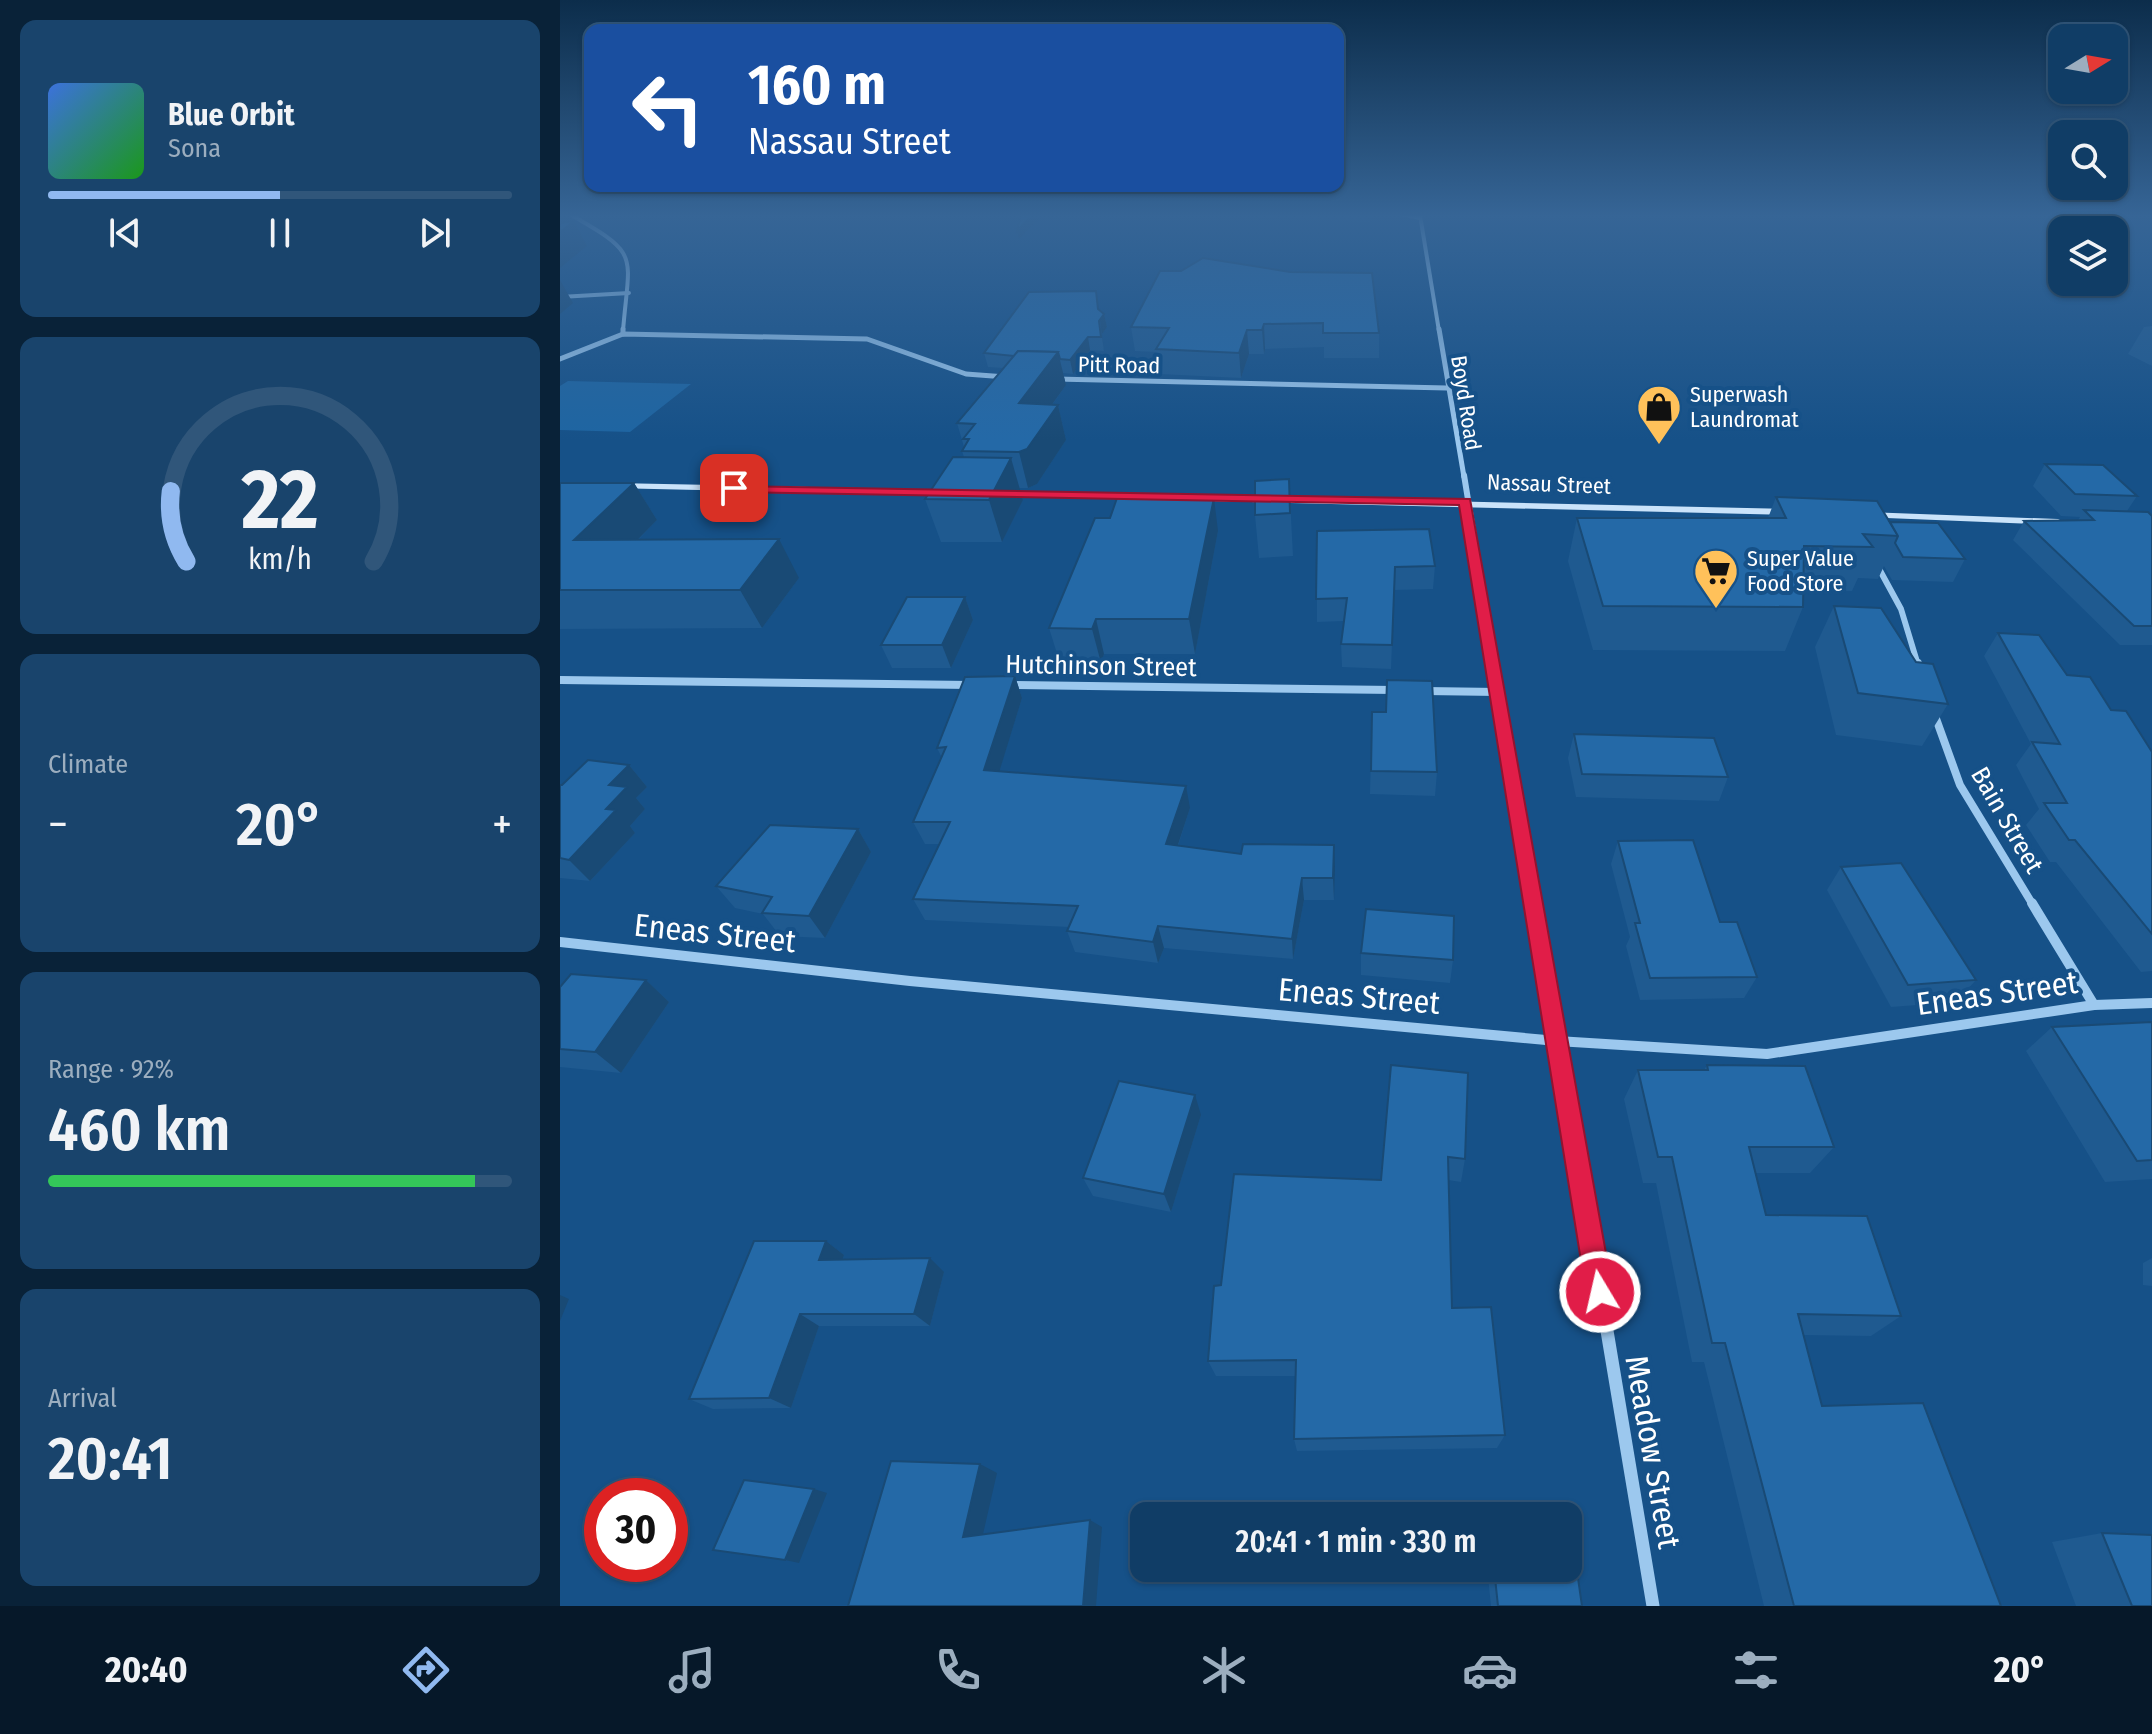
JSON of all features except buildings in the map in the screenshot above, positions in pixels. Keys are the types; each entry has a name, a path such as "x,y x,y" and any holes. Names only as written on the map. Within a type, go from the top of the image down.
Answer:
{"main road":[{"path":"608,486 958,493"},
{"name":"Nassau Street","path":"989,493 1811,512"},
{"path":"1849,515 2072,522"}],"street":[{"path":"623,334 629,290"},
{"name":"Boyd Road","path":"1432,290 1465,502"},
{"path":"560,297 629,293"},
{"path":"560,359 623,334 867,339 966,374 1008,377"},
{"name":"Pitt Road","path":"1052,379 1447,388"},
{"name":"Meadow Street","path":"1465,502 1653,1606"},
{"path":"1872,555 1901,609 1925,685"},
{"name":"Hutchinson Street","path":"560,680 974,685"},
{"name":"Hutchinson Street","path":"1005,685 1402,691"},
{"path":"1418,691 1498,692"},
{"name":"Bain Street","path":"1930,701 1960,785 2094,1005"},
{"name":"Eneas Street","path":"560,942 910,981 1557,1041 1767,1054 2094,1005 2152,1003"}],"shaded area":[{"path":"568,381 691,384 630,432 560,430 560,386"}],"place":[{"name":"Superwash Laundromat","path":"1659,446"},
{"name":"Super Value Food Store","path":"1716,610"}],"route":[{"path":"734,488 1465,502 1600,1292"}]}
